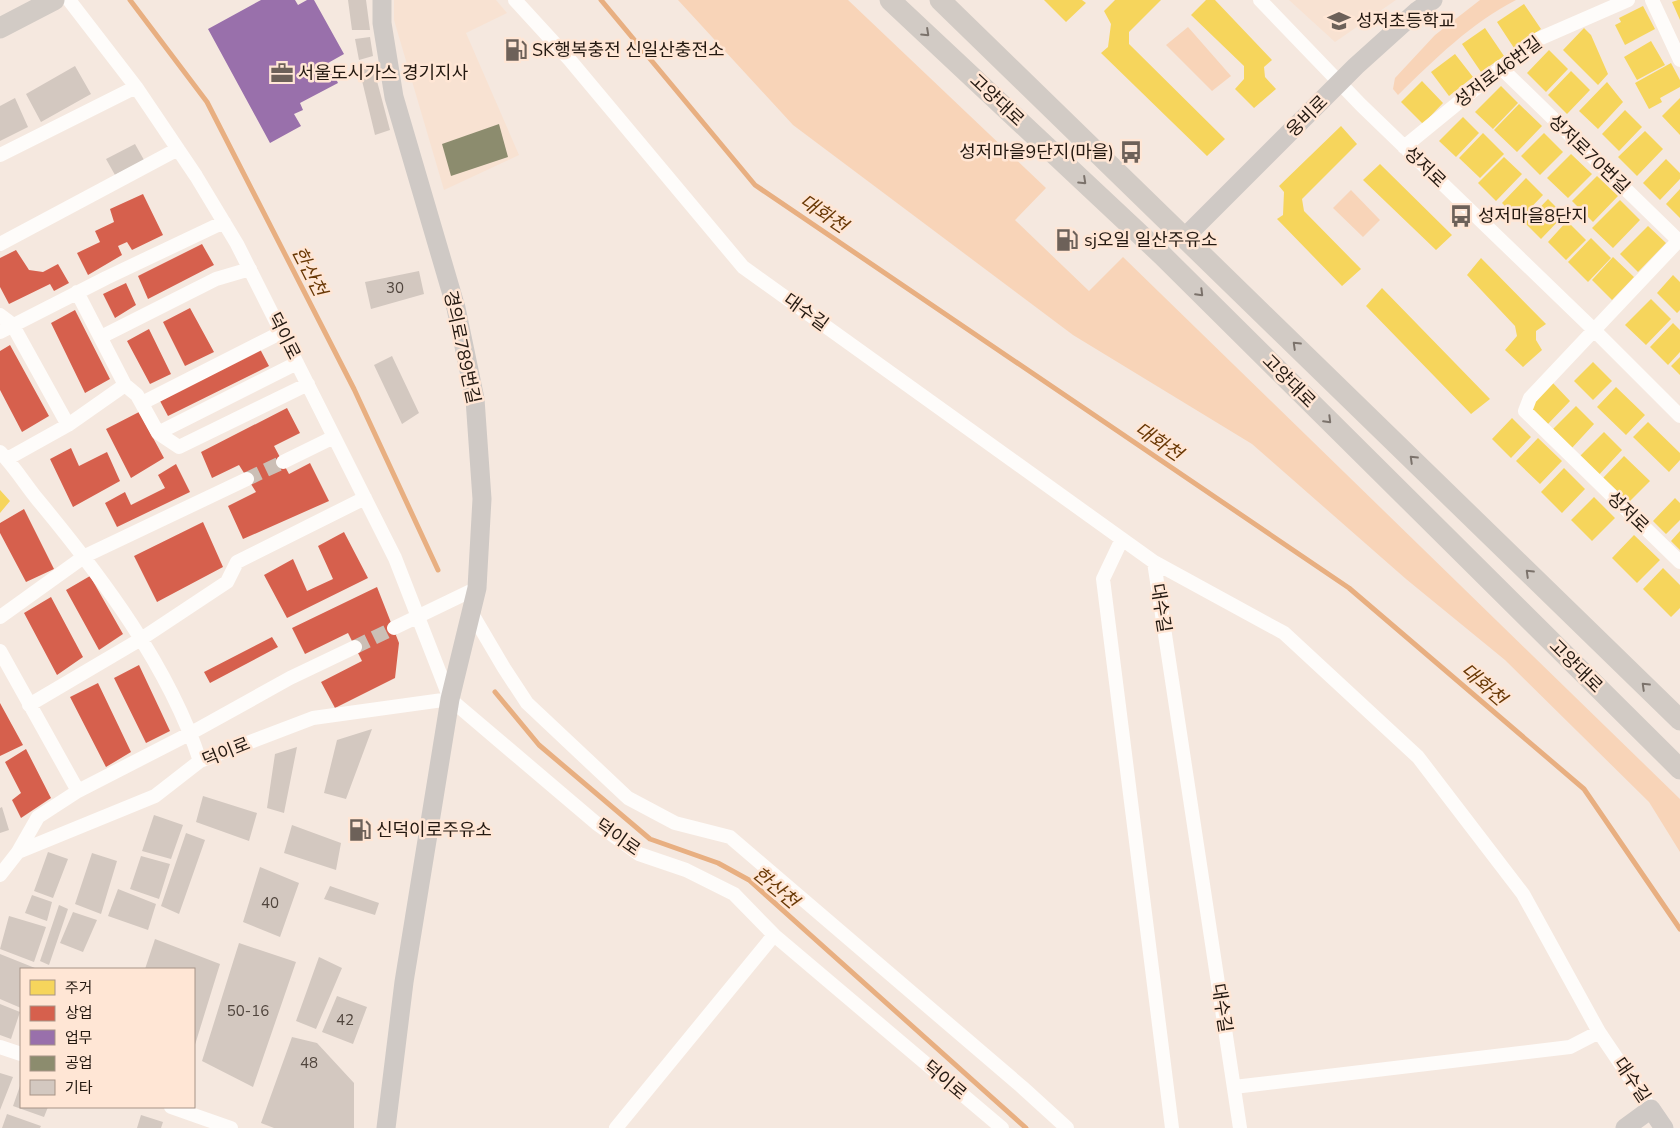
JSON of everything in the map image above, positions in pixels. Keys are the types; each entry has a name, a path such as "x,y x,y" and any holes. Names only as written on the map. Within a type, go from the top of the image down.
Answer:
{"main road":[{"path":"0,28 54,0"},
{"name":"경의로789번길","path":"382,0 382,22 394,96 456,308 475,399 482,499 477,588 450,699"},
{"name":"고양대로","path":"890,0 1162,255 1680,769"},
{"name":"고양대로","path":"940,0 1680,720"},
{"name":"웅비로","path":"1185,237 1339,83 1417,11 1433,0"},
{"path":"386,1128 404,982 450,699"},
{"path":"1625,1128 1651,1109"},
{"name":"대수길","path":"1651,1109 1664,1128"}],"street":[{"name":"덕이로","path":"69,0 136,87 224,222 250,269 395,558 450,699 596,823 639,854 686,870 734,894 774,935 1002,1128"},
{"name":"대수길","path":"514,0 569,59 743,267 1154,562 1284,633 1418,757 1523,894 1599,1032 1651,1109"},
{"name":"성저로","path":"1260,0 1339,83 1680,416"},
{"name":"성저로46번길","path":"1404,147 1534,41 1628,0"},
{"path":"1652,0 1680,60"},
{"name":"성저로70번길","path":"1500,67 1680,240 1593,329"},
{"path":"0,155 136,87"},
{"path":"0,244 178,150"},
{"path":"0,332 12,324 77,292 224,222"},
{"path":"100,337 216,279 250,269"},
{"path":"77,292 125,385 137,395 158,433 179,447 308,384"},
{"path":"0,315 12,324 68,425"},
{"name":"성저로","path":"1593,329 1530,398 1525,411 1680,562"},
{"path":"142,403 282,332"},
{"path":"158,433 297,363"},
{"path":"125,385 68,425 3,456 85,556 141,639 191,734 200,761"},
{"path":"283,462 334,437"},
{"path":"0,617 85,556 247,479"},
{"path":"28,705 141,639 227,582 238,562 365,498"},
{"path":"1122,539 1103,579 1172,1128"},
{"name":"대수길","path":"1154,562 1240,1128"},
{"path":"394,628 477,588"},
{"path":"471,612 527,703 628,798 675,823 730,838 1022,1087 1067,1128"},
{"path":"18,852 38,817 78,791 191,734 290,678 355,647"},
{"path":"0,651 28,705 78,791"},
{"name":"덕이로","path":"0,875 18,852 155,796 200,761 313,718 450,699"},
{"path":"616,1128 774,935"},
{"path":"1234,1087 1570,1047 1599,1032"},
{"path":"0,1047 20,1054"},
{"path":"174,1108 231,1128"}],"shaded area":[{"path":"394,0 496,0 507,13 466,33 519,155 444,190 394,20"},
{"path":"678,0 848,0 1046,188 1015,220 1089,291 1123,257 1680,799 1680,852 1649,802 1505,660 1406,579 1252,444 1073,335 793,125"},
{"name":"성저초등학교","path":"1289,0 1396,0 1335,42"},
{"path":"1480,0 1516,0 1484,19 1469,31 1440,55 1398,95 1393,89 1395,78 1435,35"},
{"path":"1188,27 1231,76 1212,91 1166,45"},
{"path":"1351,190 1380,220 1363,237 1333,208"}],"building: 주거":[{"path":"1044,0 1082,0 1086,3 1066,22"},
{"path":"1115,0 1161,0 1129,32 1129,44 1225,139 1207,156 1101,53 1108,47 1111,24 1104,11"},
{"path":"1206,0 1215,0 1272,60 1264,67 1265,77 1276,89 1254,108 1235,89 1244,79 1244,66 1191,15"},
{"path":"1680,0 1680,20 1672,2"},
{"path":"1524,4 1541,29 1514,48 1497,22"},
{"path":"1643,6 1655,29 1625,45 1615,25 1621,22 1619,18"},
{"path":"1485,28 1504,56 1481,72 1462,44"},
{"path":"1584,28 1591,35 1608,74 1598,85 1563,50"},
{"path":"1651,41 1665,65 1637,80 1624,57"},
{"path":"1549,50 1568,69 1546,92 1527,73"},
{"path":"1455,54 1473,77 1449,96 1431,72"},
{"path":"1671,63 1680,80 1680,87 1660,98 1662,102 1649,109 1635,83"},
{"path":"1571,71 1590,90 1567,114 1548,95"},
{"path":"1422,81 1443,103 1423,124 1401,102"},
{"path":"1607,82 1623,102 1598,129 1579,111"},
{"path":"1501,86 1518,103 1493,129 1475,112"},
{"path":"1680,98 1680,135 1662,116"},
{"path":"1519,104 1542,126 1517,152 1494,130"},
{"path":"1625,110 1642,127 1619,151 1602,134"},
{"path":"1463,117 1479,133 1456,157 1439,141"},
{"path":"1341,126 1357,144 1302,199 1304,211 1361,269 1342,286 1277,219 1283,215 1284,192 1279,186"},
{"path":"1645,131 1663,149 1637,176 1618,157"},
{"path":"1483,133 1504,154 1480,178 1459,158"},
{"path":"1544,133 1563,152 1540,175 1521,156"},
{"path":"1571,154 1592,174 1568,198 1547,178"},
{"path":"1504,157 1522,174 1496,201 1478,183"},
{"path":"1666,159 1680,173 1680,179 1660,200 1643,183"},
{"path":"1380,164 1452,235 1436,250 1363,180"},
{"path":"1597,176 1618,196 1593,222 1572,201"},
{"path":"1526,178 1543,195 1519,220 1502,203"},
{"path":"1680,189 1680,218 1666,204"},
{"path":"1548,199 1564,215 1541,239 1525,223"},
{"path":"1620,200 1640,220 1613,248 1592,228"},
{"path":"1567,221 1586,240 1566,260 1548,242"},
{"path":"1648,226 1666,243 1638,272 1620,254"},
{"path":"1591,238 1611,258 1588,282 1568,262"},
{"path":"1613,257 1634,277 1612,300 1592,280"},
{"path":"1481,258 1546,324 1536,331 1536,340 1542,350 1523,367 1505,350 1517,336 1515,326 1467,275"},
{"path":"1673,275 1680,282 1680,310 1677,313 1657,293"},
{"path":"1382,288 1490,399 1471,414 1366,306"},
{"path":"1651,299 1671,319 1646,345 1625,325"},
{"path":"1673,323 1680,330 1680,352 1668,365 1650,347"},
{"path":"1680,357 1680,375 1671,366"},
{"path":"1593,362 1612,381 1593,400 1574,381"},
{"path":"1552,382 1570,401 1547,425 1528,407"},
{"path":"1616,387 1645,415 1626,435 1597,407"},
{"path":"1576,406 1594,424 1571,449 1552,430"},
{"path":"1512,418 1531,437 1511,458 1492,439"},
{"path":"1648,422 1680,453 1680,460 1669,472 1633,437"},
{"path":"1604,432 1622,450 1596,478 1577,459"},
{"path":"1538,438 1562,461 1540,484 1516,461"},
{"path":"1624,456 1650,481 1629,502 1603,478"},
{"path":"1564,468 1585,489 1562,513 1541,492"},
{"path":"0,490 10,501 0,513"},
{"path":"1594,497 1615,518 1592,541 1571,520"},
{"path":"1675,498 1680,503 1680,520 1666,534 1653,521"},
{"path":"1680,531 1680,550 1671,541"},
{"path":"1634,535 1660,560 1637,583 1612,558"},
{"path":"1663,568 1680,585 1680,608 1671,617 1643,589"}],"building: 상업":[{"path":"143,194 163,235 132,250 127,242 118,246 122,255 88,275 77,253 100,242 95,231 114,222 110,209"},
{"path":"202,244 214,265 148,299 138,276"},
{"path":"16,250 29,270 43,272 58,264 69,283 54,291 50,284 9,304 0,287 0,258"},
{"path":"126,283 136,305 115,318 103,294"},
{"path":"190,308 214,352 185,366 163,322"},
{"path":"75,310 110,379 85,393 51,323"},
{"path":"149,329 171,374 150,384 127,341"},
{"path":"10,345 49,416 22,432 0,390 0,351"},
{"path":"260,349 269,366 168,416 160,401"},
{"path":"287,408 300,433 274,446 289,474 310,463 329,501 243,539 228,506 256,492 239,465 212,478 201,452"},
{"path":"139,412 164,458 131,478 106,429"},
{"path":"71,448 79,466 107,452 120,481 73,507 50,459"},
{"path":"176,464 190,492 117,527 105,503 125,492 131,505 165,488 158,475"},
{"path":"24,509 54,569 26,582 0,533 0,523"},
{"path":"203,522 223,567 157,602 134,556"},
{"path":"344,532 368,578 287,618 264,575 293,559 307,591 333,579 318,546"},
{"path":"90,576 123,634 99,650 66,590"},
{"path":"377,587 399,643 395,678 335,708 321,682 362,661 348,633 305,654 292,628"},
{"path":"51,597 83,657 57,675 24,613"},
{"path":"272,637 278,647 210,683 204,672"},
{"path":"139,665 170,731 146,743 114,678"},
{"path":"98,683 131,752 106,767 70,697"},
{"path":"0,703 23,745 0,756"},
{"path":"26,749 51,798 21,818 12,800 21,793 5,762"}],"building: 업무":[{"name":"서울도시가스 경기지사","path":"261,0 295,0 298,5 307,0 314,0 344,54 328,63 338,83 300,103 303,110 294,114 301,126 270,143 208,29"}],"building: 공업":[{"path":"499,124 508,157 451,176 442,144"}],"building: 기타":[{"path":"348,0 366,0 370,30 352,30"},
{"path":"370,37 373,56 359,60 355,39"},
{"path":"75,66 91,94 41,122 26,94"},
{"path":"373,66 390,130 375,135 359,68"},
{"path":"15,98 28,127 0,141 0,106"},
{"path":"135,144 144,160 115,175 106,159"},
{"path":"419,271 424,294 371,309 365,282"},
{"path":"392,356 419,413 402,424 374,365"},
{"path":"372,729 346,799 324,793 337,740"},
{"path":"297,747 284,813 267,808 275,754"},
{"path":"203,796 257,813 249,841 196,822"},
{"path":"2,807 9,830 0,833 0,808"},
{"path":"154,815 183,825 171,859 142,851"},
{"path":"292,825 341,843 336,870 284,853"},
{"path":"186,833 205,840 179,914 161,906"},
{"path":"48,852 68,859 53,898 34,891"},
{"path":"92,853 117,861 101,914 75,904"},
{"path":"141,856 170,864 159,899 130,889"},
{"path":"260,867 299,883 280,937 243,922"},
{"path":"330,886 379,903 375,915 324,899"},
{"path":"118,889 156,904 148,930 108,916"},
{"path":"32,895 52,902 47,921 25,913"},
{"path":"59,905 68,909 49,965 40,961"},
{"path":"73,912 97,920 83,952 60,943"},
{"path":"9,916 46,927 34,962 0,949"},
{"path":"155,939 220,964 195,1045 195,968 145,968"},
{"path":"239,943 296,962 253,1087 202,1061"},
{"path":"0,954 35,968 20,968 20,1008 0,999"},
{"path":"319,957 342,968 316,1029 296,1021"},
{"path":"337,996 367,1007 353,1044 322,1032"},
{"path":"0,1004 20,1012 11,1039 0,1035"},
{"path":"292,1037 317,1043 354,1083 354,1128 274,1128 261,1123"},
{"path":"0,1073 13,1077 0,1110"},
{"path":"20,1086 20,1108 48,1108 44,1117 13,1106"},
{"path":"7,1114 41,1126 40,1128 2,1128"},
{"path":"141,1115 163,1122 161,1128 137,1128"}],"waterway":[{"name":"한산천","path":"130,0 207,102 354,389 438,570"},
{"name":"대화천","path":"601,0 755,185 1349,588 1584,789 1680,929"},
{"name":"한산천","path":"495,692 539,745 650,839 718,863 749,880 1026,1128"}],"tunnel":[{"path":"247,479 283,462"},
{"path":"355,647 394,628"}],"place":[{"name":"성저초등학교","path":"1339,21"},
{"name":"SK행복충전 신일산충전소","path":"516,50"},
{"name":"서울도시가스 경기지사","path":"282,73"},
{"name":"성저마을9단지(마을)","path":"1131,152"},
{"name":"성저마을8단지","path":"1461,216"},
{"name":"sj오일 일산주유소","path":"1067,240"},
{"name":"신덕이로주유소","path":"360,830"}]}
